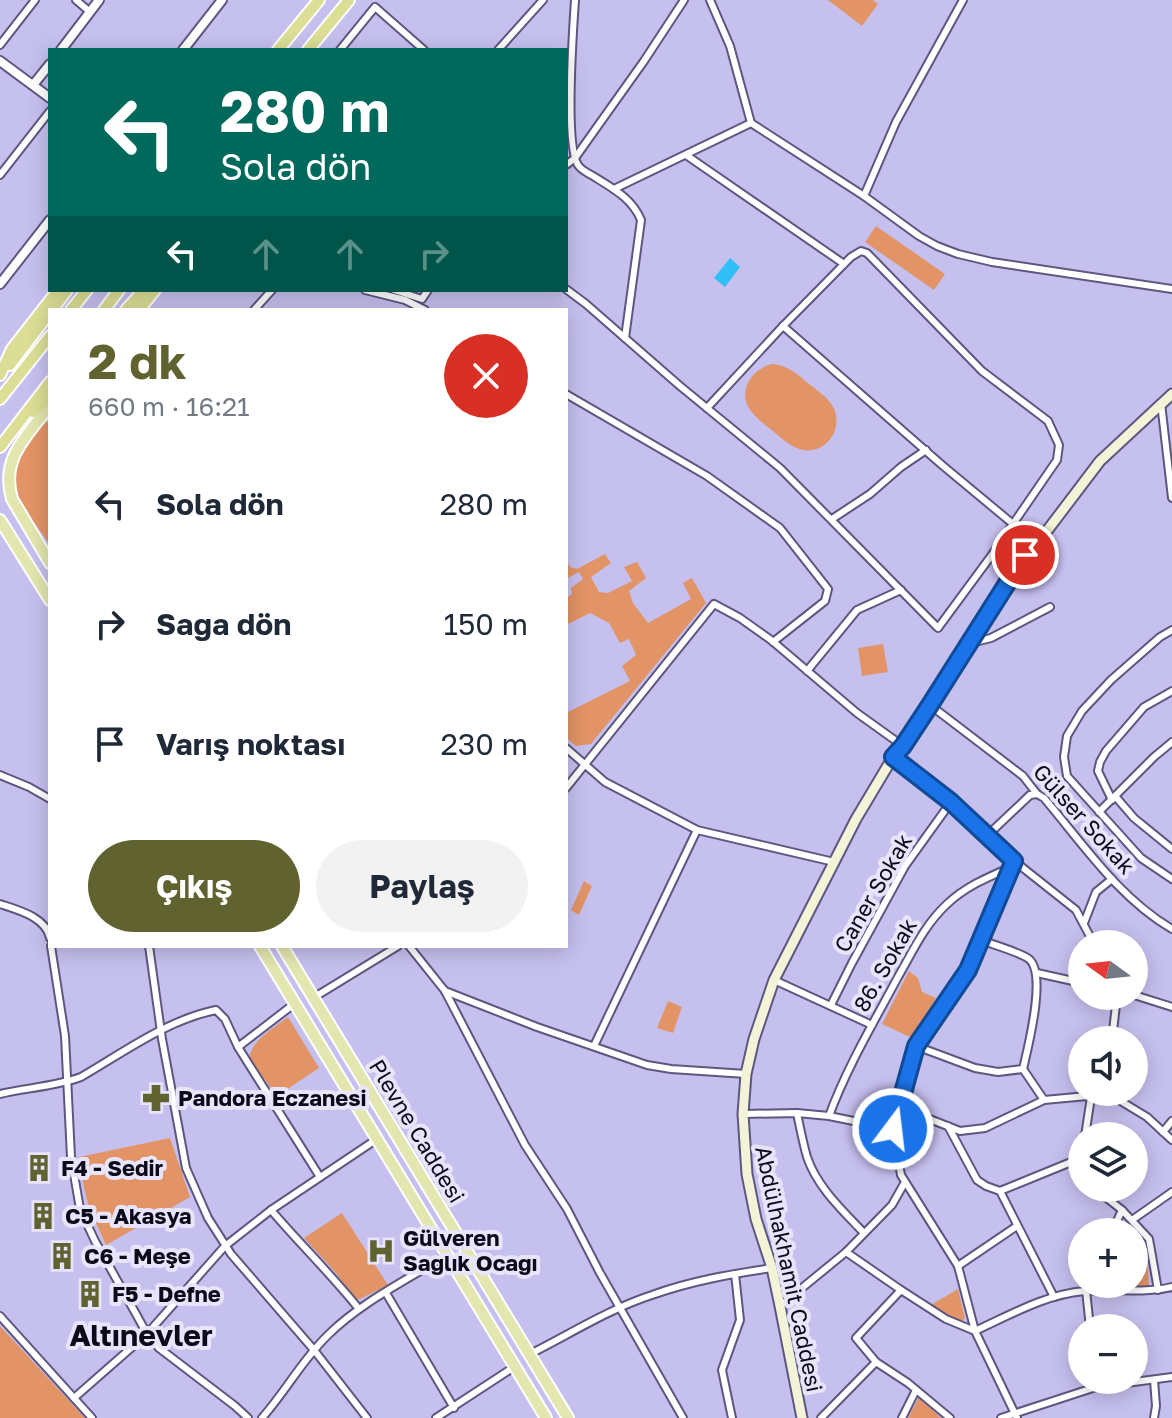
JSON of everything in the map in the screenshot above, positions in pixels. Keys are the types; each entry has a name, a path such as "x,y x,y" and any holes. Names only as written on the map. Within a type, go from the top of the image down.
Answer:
{"highway":[{"path":"280,48 319,0"},
{"path":"310,48 349,0"},
{"path":"0,376 12,349 56,292"},
{"path":"53,308 65,292"},
{"path":"73,308 85,292"},
{"path":"128,308 142,292"},
{"path":"141,308 153,292"},
{"path":"0,376 48,315"},
{"path":"0,399 48,339"},
{"path":"0,448 48,385"},
{"path":"14,429 48,399"}],"main road":[{"name":"Abdülhakhamit Caddesi","path":"802,1418 772,1268 756,1219 747,1174 743,1114 746,1074 754,1039 774,980 856,819 1025,555 1037,544 1100,461 1172,394"},
{"path":"46,550 12,499 4,473 14,449 48,407"},
{"path":"0,520 48,597"},
{"name":"Plevne Caddesi","path":"261,948 546,1418"},
{"name":"Plevne Caddesi","path":"283,948 568,1418"}],"street":[{"path":"0,45 35,0"},
{"path":"76,0 90,12"},
{"path":"63,48 99,0"},
{"path":"185,48 222,0"},
{"path":"500,48 543,0"},
{"path":"575,0 571,106 575,158 584,171 636,206 641,220 625,338"},
{"path":"568,163 644,61 684,0"},
{"path":"710,0 730,46 751,123 864,196 919,236 958,254 992,262 1172,289"},
{"path":"864,196 896,122 963,0"},
{"path":"342,48 375,7 422,48"},
{"path":"1,63 48,96"},
{"path":"33,85 48,66"},
{"path":"0,175 48,114"},
{"path":"614,189 751,123"},
{"path":"686,155 844,264"},
{"path":"0,284 48,223"},
{"path":"568,290 586,304 707,408 780,468 938,628 1057,460 1059,445 1048,421 982,371 926,311 867,253 861,251 851,257 783,326 707,408"},
{"path":"256,308 270,292"},
{"path":"373,292 405,300 421,308"},
{"path":"404,292 422,299 427,292"},
{"path":"783,326 1013,524"},
{"path":"568,395 707,476 780,528 828,589 825,601 773,642"},
{"path":"1161,403 1172,498"},
{"path":"832,519 926,450"},
{"path":"994,552 1025,555"},
{"path":"807,671 857,610 901,590"},
{"path":"568,786 714,604 773,642 857,713 903,746"},
{"path":"967,644 991,638 1050,607"},
{"path":"1172,630 1111,680 1082,711 1067,736 1064,757 1067,776 1141,858 1172,879"},
{"path":"1172,691 1144,707 1106,751 1098,771 1114,798 1172,849"},
{"name":"Gülser Sokak","path":"930,705 1023,776 1112,879 1136,903 1172,929"},
{"path":"1099,812 1172,742"},
{"path":"568,750 605,782 697,830 834,862"},
{"path":"893,757 951,802 1012,864 1076,910 1087,930"},
{"path":"0,775 48,798"},
{"path":"993,842 992,831 1030,795 1037,794"},
{"name":"Caner Sokak","path":"831,1005 899,877 951,802"},
{"path":"594,1046 697,830"},
{"path":"1012,864 968,970 916,1046 893,1129 901,1175 958,1266 975,1331 1016,1415"},
{"name":"86. Sokak","path":"829,1116 838,1091 926,926 966,888 1012,864"},
{"path":"1084,923 1096,892 1112,879"},
{"path":"0,904 48,925"},
{"path":"981,940 1029,958 1037,973 1035,1006 1023,1069 1044,1100"},
{"path":"51,948 65,1036 71,1157 80,1209 147,1334 159,1348 248,1418"},
{"path":"149,948 186,1168 208,1218 231,1254 314,1350 367,1418"},
{"path":"313,998 395,948"},
{"path":"411,948 445,991 525,1145 567,1209 683,1418"},
{"path":"1037,973 1068,980"},
{"path":"774,980 872,1025"},
{"path":"445,991 647,1065 746,1074"},
{"path":"1148,999 1172,1007"},
{"path":"238,1047 294,1004"},
{"path":"0,1094 81,1077 161,1030 194,1014 216,1010 225,1019 238,1047 320,1177"},
{"path":"916,1046 975,1068 998,1072 1023,1069"},
{"path":"899,1107 960,1131 985,1128 1044,1100 1068,1098"},
{"path":"1130,1106 1172,1140"},
{"path":"797,1113 808,1159 818,1179 864,1233"},
{"path":"743,1114 829,1116 893,1129"},
{"path":"1163,1132 1172,1121"},
{"path":"948,1126 977,1180 1000,1191 1068,1164"},
{"path":"74,1398 147,1334 225,1246 271,1210 377,1139"},
{"path":"780,1306 846,1252 892,1205 905,1182"},
{"path":"1000,1191 1054,1297"},
{"path":"1135,1218 1172,1192"},
{"path":"1112,1202 1130,1218"},
{"path":"271,1210 359,1309"},
{"path":"1118,1218 1122,1210"},
{"path":"958,1266 1017,1226"},
{"path":"1148,1238 1158,1290"},
{"path":"846,1252 925,1307 975,1331 1045,1299 1068,1293"},
{"path":"262,1418 301,1364 329,1334 359,1309 447,1255"},
{"path":"530,1354 651,1295 702,1280 772,1268"},
{"path":"732,1418 722,1370 740,1320 735,1274"},
{"path":"1148,1290 1172,1287"},
{"path":"901,1290 856,1338 876,1362 950,1418"},
{"path":"386,1293 454,1408"},
{"path":"0,1316 92,1418"},
{"path":"821,1418 876,1362"},
{"path":"436,1418 514,1367"},
{"path":"1148,1380 1172,1377"},
{"path":"1154,1380 1154,1418"},
{"path":"902,1418 916,1390"},
{"path":"1001,1418 1068,1394"}],"shaded area":[{"path":"828,0 873,0 878,4 862,26"},
{"path":"876,226 945,274 934,290 865,242"},
{"path":"772,364 792,371 821,393 835,410 836,428 821,447 807,450 795,447 750,410 745,395 749,381 758,370"},
{"path":"46,421 48,423 48,542 20,501 12,477 11,466 15,455"},
{"path":"605,554 611,563 591,577 599,592 608,593 632,581 624,567 637,562 646,578 629,591 633,603 648,623 691,599 683,583 692,578 706,603 591,744 576,746 568,740 568,712 630,681 622,666 636,655 629,639 620,643 609,623 590,613 568,624 568,597 572,594 571,588 583,579 579,572 568,578 568,564 577,569"},
{"path":"883,644 888,672 862,676 858,648"},
{"path":"584,881 592,886 579,915 571,910"},
{"path":"909,971 918,978 922,992 936,998 912,1038 882,1024"},
{"path":"668,1001 682,1007 673,1033 657,1028"},
{"path":"288,1017 319,1068 277,1096 249,1059 259,1040"},
{"path":"170,1138 190,1197 106,1245 89,1208 79,1157"},
{"path":"342,1213 388,1285 356,1301 304,1238"},
{"path":"958,1289 965,1318 962,1321 948,1317 931,1305"},
{"path":"0,1326 85,1418 0,1418"},
{"path":"919,1397 941,1418 908,1418"}],"water":[{"path":"730,258 740,267 725,287 714,278"}],"place":[{"name":"Pandora Eczanesi","path":"156,1098"},
{"name":"F4 - Sedir","path":"39,1168"},
{"name":"C5 - Akasya","path":"43,1216"},
{"name":"Gülveren Sağlık Ocağı","path":"381,1251"},
{"name":"C6 - Meşe","path":"62,1256"},
{"name":"F5 - Defne","path":"90,1294"}],"district":[{"name":"Altınevler","path":"141,1336"}],"route":[{"path":"893,1129 916,1046 968,970 1014,861 951,802 893,757 930,705 1025,555"}]}
